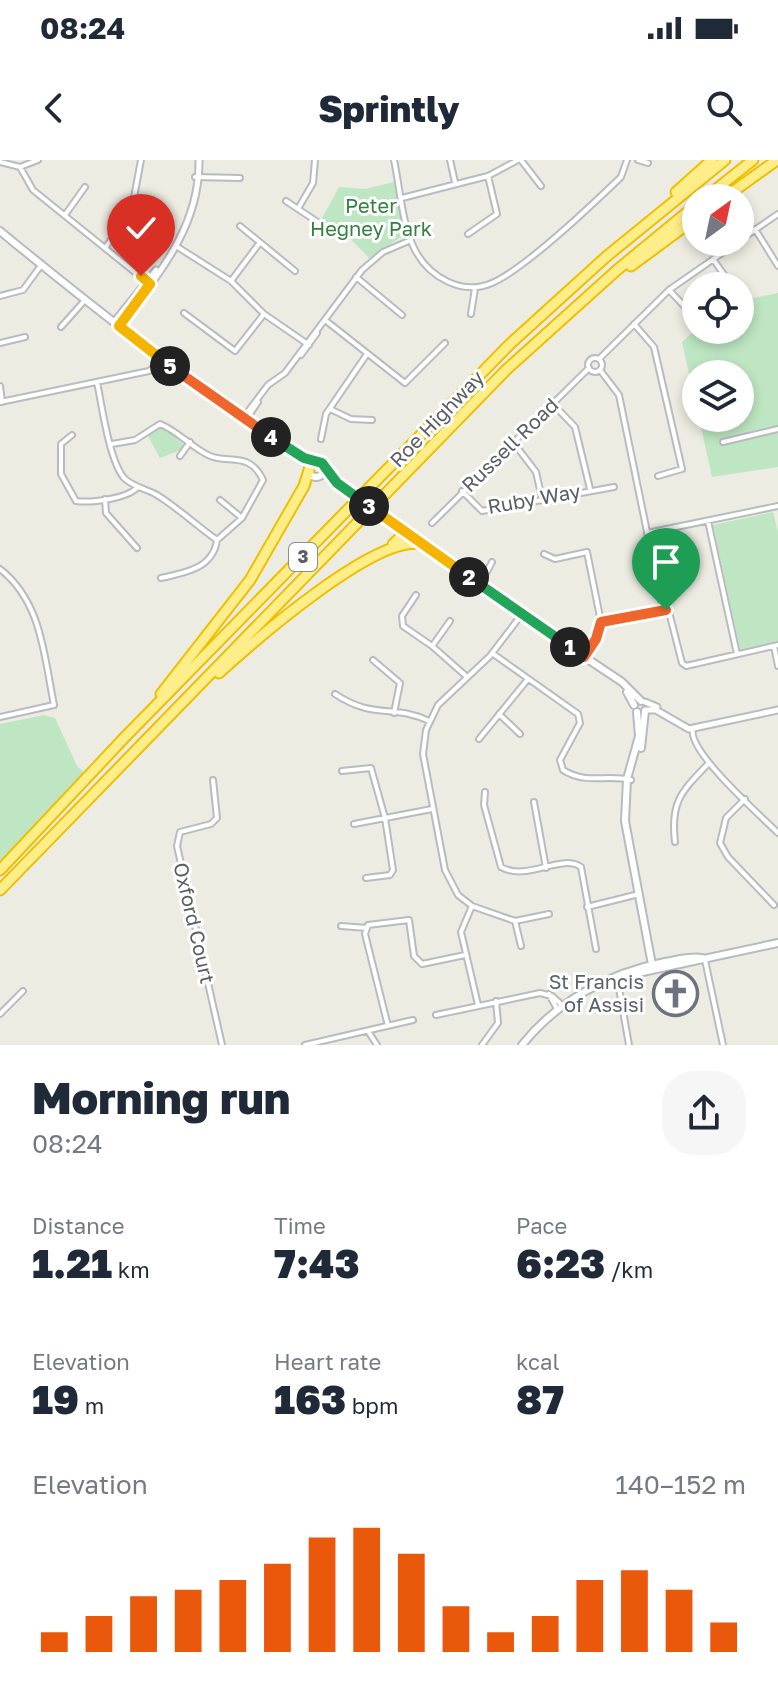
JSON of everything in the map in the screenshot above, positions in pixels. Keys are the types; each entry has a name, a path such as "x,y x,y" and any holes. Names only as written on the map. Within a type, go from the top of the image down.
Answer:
{"highway":[{"path":"552,304 712,160"},
{"name":"Roe Highway","path":"0,870 125,737 552,304 725,160"},
{"path":"723,184 753,160"},
{"path":"744,184 777,160"},
{"name":"Roe Highway","path":"0,890 506,370 606,279 682,217"},
{"path":"506,370 589,299 682,229"},
{"path":"125,737 250,580 311,472"},
{"path":"386,551 403,535 398,526"},
{"path":"179,706 312,595 386,551 407,542 422,544"}],"main road":[{"path":"1,235 160,359 279,442 304,458 320,463 337,483"},
{"path":"279,442 311,472 337,483 597,666 644,706"},
{"path":"311,472 323,473 320,463"},
{"path":"311,472 320,463"},
{"path":"597,666 624,689 641,723 625,809 634,873 654,967"},
{"path":"635,709 644,706"},
{"path":"635,709 644,706"},
{"path":"629,780 643,740 644,706"},
{"path":"522,1045 559,1007 619,977 654,967 778,943"}],"street":[{"path":"0,162 20,167 38,160"},
{"path":"106,247 132,208 141,160"},
{"path":"117,324 176,245 191,204 197,160"},
{"path":"299,207 313,183 315,160"},
{"path":"394,160 411,240 424,265 438,277 456,285 475,288 490,284 516,267 621,177 627,160"},
{"path":"450,160 455,182"},
{"path":"402,198 488,176 519,160 541,186"},
{"path":"638,160 648,163"},
{"path":"20,167 27,184 150,282"},
{"path":"468,234 497,214 488,176"},
{"path":"197,177 240,178"},
{"path":"65,215 85,187"},
{"path":"286,201 328,229"},
{"name":"Russell Road","path":"755,229 778,214"},
{"path":"240,226 295,271"},
{"path":"755,229 778,266"},
{"path":"245,419 264,393 287,375 356,277 383,252 411,240"},
{"path":"231,281 259,244"},
{"path":"176,245 231,281 264,314 308,344"},
{"name":"Russell Road","path":"432,523 589,368 590,360 599,359 669,290 717,256"},
{"path":"713,259 722,272"},
{"path":"0,296 23,290 42,267"},
{"path":"356,277 402,315"},
{"path":"471,314 475,288"},
{"path":"669,290 682,304"},
{"path":"61,327 85,300"},
{"path":"184,313 235,351 264,314"},
{"path":"325,320 405,383 445,343"},
{"path":"634,324 654,347 682,469 658,476"},
{"path":"0,343 25,337"},
{"path":"321,439 324,419 367,354"},
{"path":"0,386 1,402 149,371 160,359"},
{"path":"599,359 600,370 619,395 663,610"},
{"path":"589,368 600,370"},
{"path":"97,382 122,474 217,540"},
{"path":"552,403 575,427 590,489"},
{"path":"330,409 351,419 372,420"},
{"path":"112,444 135,440 160,424 214,457 238,458 262,477 257,495 242,518 217,540 202,566 161,578"},
{"path":"723,442 778,429"},
{"path":"72,435 61,444 60,471 72,498 78,502 105,499 134,492 138,487"},
{"path":"180,456 190,442"},
{"path":"513,442 536,472 542,499"},
{"name":"Ruby Way","path":"462,491 482,511 614,487"},
{"path":"105,499 106,513 137,548"},
{"path":"220,500 242,518"},
{"path":"647,533 777,507 778,516"},
{"path":"708,521 737,654"},
{"path":"544,554 555,559 587,552 601,622 596,639 584,657"},
{"path":"480,585 492,562"},
{"path":"0,569 18,583 35,612 54,705 0,717"},
{"path":"416,595 402,623 466,676"},
{"path":"601,622 663,610 669,612 683,665 776,645 778,666"},
{"path":"520,613 492,653 442,699 429,721 423,754 450,884 472,906 515,921 549,914"},
{"path":"432,646 450,621"},
{"path":"492,653 579,716 580,723 560,760 563,770 582,780 608,776 629,780"},
{"path":"373,660 398,679 394,713"},
{"path":"479,739 528,679"},
{"path":"335,694 364,710 429,721"},
{"path":"644,706 659,708 676,723 693,729 778,710"},
{"path":"499,714 520,734"},
{"path":"693,729 692,740 709,763 778,833"},
{"path":"675,842 674,807 682,792 709,763"},
{"path":"342,771 371,768 385,818 393,870 390,875 366,878"},
{"name":"Oxford Court","path":"213,780 217,818 211,824 180,832 177,846 222,1045"},
{"path":"485,792 499,864 522,872 572,862 579,865 596,949"},
{"path":"745,799 726,818 720,843 728,857 774,905"},
{"path":"534,802 546,868"},
{"path":"354,824 432,809"},
{"path":"587,907 639,897"},
{"path":"472,906 461,932 478,1005"},
{"path":"341,926 367,928 409,920 414,956 422,964 465,955"},
{"path":"515,921 521,946"},
{"path":"367,928 370,961 380,985 388,1026"},
{"path":"703,958 723,1045"},
{"path":"619,977 629,1045"},
{"path":"0,1014 23,991"},
{"path":"436,1015 496,1001 549,994 559,1007"},
{"path":"482,1045 498,1023 496,1001"},
{"path":"305,1045 413,1020"},
{"path":"368,1031 377,1045"}],"green space":[{"name":"Peter Hegney Park","path":"394,182 406,234 369,258 338,226 321,220 339,187 365,189"},
{"path":"778,293 778,467 712,477 702,432 754,432 754,360 686,360 682,344 754,344 754,298"},
{"path":"157,426 166,428 184,445 181,450 160,458 148,436"},
{"path":"773,512 778,532 778,641 740,649 713,525"},
{"path":"44,715 55,718 77,766 85,773 0,861 0,724"}],"place":[{"name":"St Francis of Assisi","path":"675,993"}],"route":[{"path":"141,276 150,284 119,326 279,442 304,458 320,461 337,483 535,626 584,657 596,639 601,622 666,610"}]}
